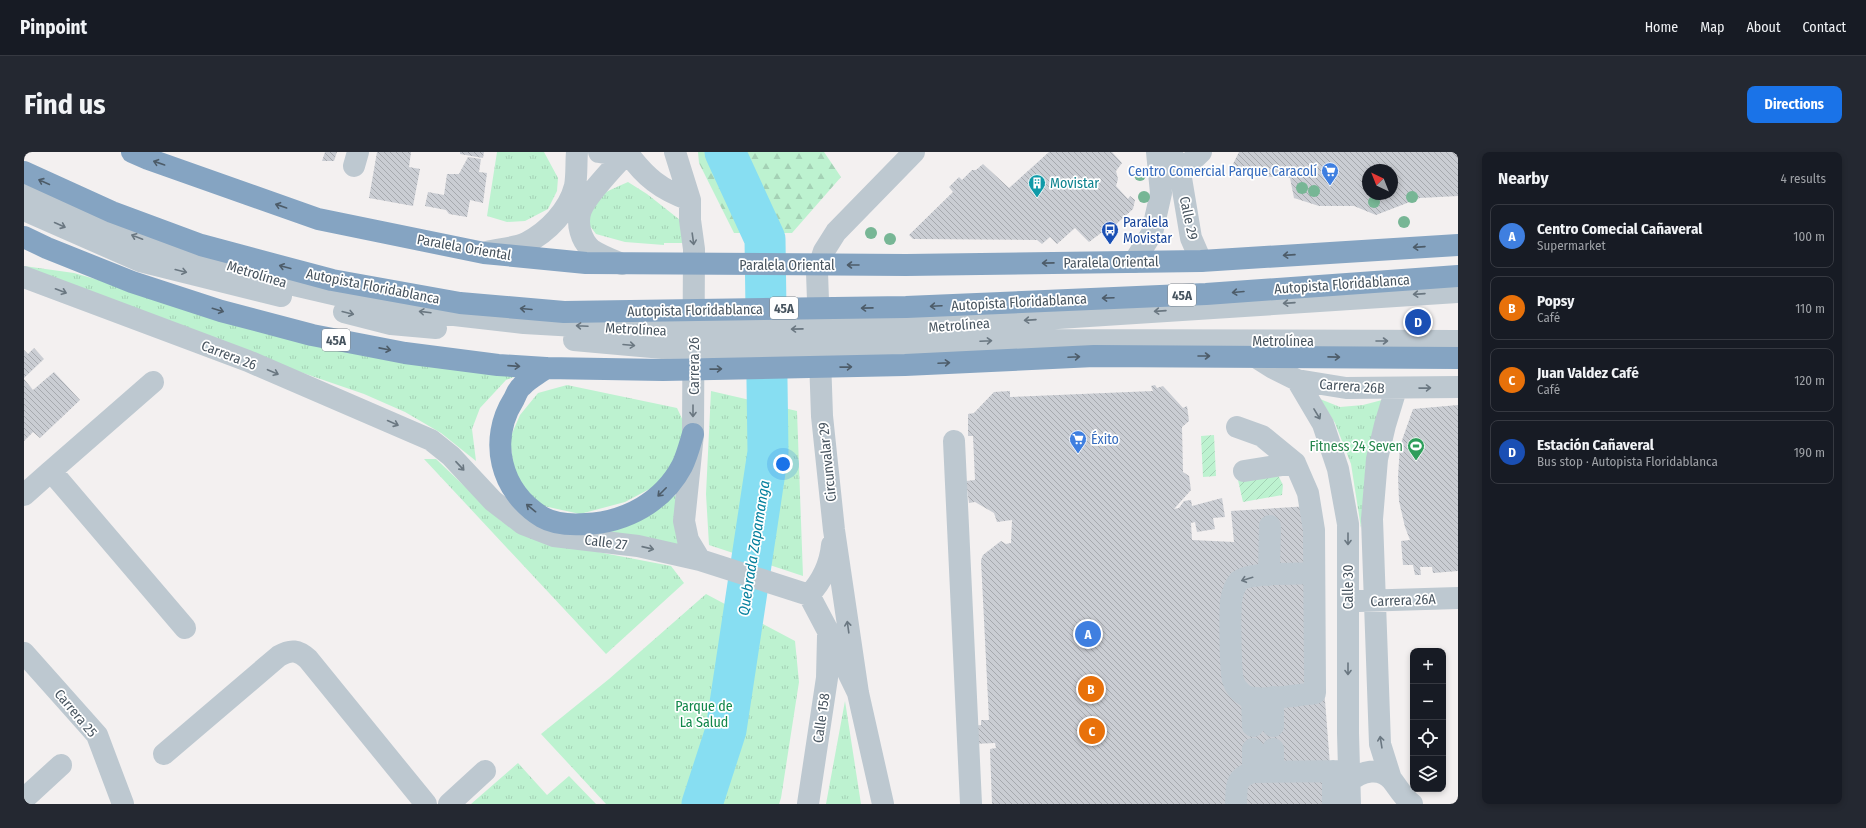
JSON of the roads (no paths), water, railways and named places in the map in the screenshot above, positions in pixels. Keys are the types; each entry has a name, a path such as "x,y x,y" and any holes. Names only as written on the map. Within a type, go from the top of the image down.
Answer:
{"highway":[{"name":"Paralela Oriental","path":"132,152 318,219 484,253 586,263 906,265 1201,261 1458,245"},
{"name":"Autopista Floridablanca","path":"24,172 112,212 188,240 332,280 460,303 564,312 663,330 906,337 1094,356 1458,358"},
{"name":"Autopista Floridablanca","path":"24,237 47,248 132,282 221,311 312,335 405,353 498,365 546,368 663,370 1206,294 1458,276"},
{"path":"24,255 132,282"},
{"path":"546,368 521,386 505,412 499,442 504,472 519,498 542,518 571,525 605,524 636,513 663,493 682,466 693,434"}],"street":[{"path":"484,253 525,243 542,233 558,217 570,199 575,185 577,152"},
{"path":"598,152 617,155 627,152"},
{"path":"627,152 638,169 653,182 670,193 690,200"},
{"path":"622,264 591,249 584,241 579,228 580,211 590,196 627,152"},
{"name":"Carrera 26","path":"675,152 690,200 690,220 694,249 693,434 684,521 688,540 704,562"},
{"name":"Circunvalar 29","path":"883,804 858,693 834,530 822,416 817,272 824,251 836,232 914,152"},
{"name":"Calle 29","path":"1134,262 1152,233 1161,193 1157,152"},
{"name":"Calle 29","path":"1171,152 1180,172 1191,238 1201,261"},
{"path":"1180,172 1200,152"},
{"name":"Metrolínea","path":"24,190 139,238 282,282 393,308 524,323 663,330"},
{"name":"Metrolínea","path":"24,210 140,261 391,324 1009,340 1458,341"},
{"name":"Carrera 26","path":"24,277 248,362 431,440"},
{"name":"Metrolínea","path":"906,337 1458,292"},
{"name":"Carrera 26B","path":"1254,356 1273,368 1297,380 1346,388 1458,388"},
{"name":"Calle 30","path":"1297,380 1324,424 1338,469 1348,524 1348,602 1344,774 1346,804"},
{"path":"24,495 153,382"},
{"name":"Calle 30","path":"1391,779 1380,744 1372,519 1378,459 1385,425 1396,389"},
{"path":"1237,427 1262,436 1295,463 1308,493 1314,530 1315,693 1255,695"},
{"name":"Calle 27","path":"431,440 451,456 493,501 523,524 554,536 638,546 704,562 809,595"},
{"path":"954,442 971,804"},
{"path":"1244,471 1295,463"},
{"path":"52,471 184,628"},
{"path":"1270,526 1270,574"},
{"path":"834,530 830,560 825,574 809,595 858,693"},
{"path":"1263,726 1255,695 1232,677 1231,601 1235,588 1239,582 1245,578 1270,574 1314,573"},
{"name":"Carrera 26A","path":"1348,602 1458,598"},
{"name":"Calle 158","path":"808,804 827,678 828,631"},
{"path":"164,754 279,656 294,650 302,653 308,659 426,804"},
{"name":"Carrera 25","path":"24,653 97,735 123,804"},
{"path":"1263,749 1263,772"},
{"path":"24,799 61,765"},
{"path":"449,804 485,771"},
{"path":"1236,804 1238,782 1242,776 1263,772 1357,775 1374,771 1391,779 1398,791 1412,804"}],"waterway":[{"name":"Quebrada Zapamanga","path":"702,804 726,730 768,452 765,239 725,152"}],"place":[{"name":"Centro Comercial Parque Caracolí","path":"1330,186"},
{"name":"Movistar","path":"1037,198"},
{"name":"Paralela Movistar","path":"1110,245"},
{"name":"Estación Cañaveral","path":"1418,322"},
{"name":"Éxito","path":"1078,454"},
{"name":"Fitness 24 Seven","path":"1416,461"},
{"name":"Centro Comecial Cañaveral","path":"1088,634"},
{"name":"Popsy","path":"1091,689"},
{"name":"Juan Valdez Café","path":"1092,731"}],"park label":[{"name":"Parque de La Salud","path":"704,714"}]}
